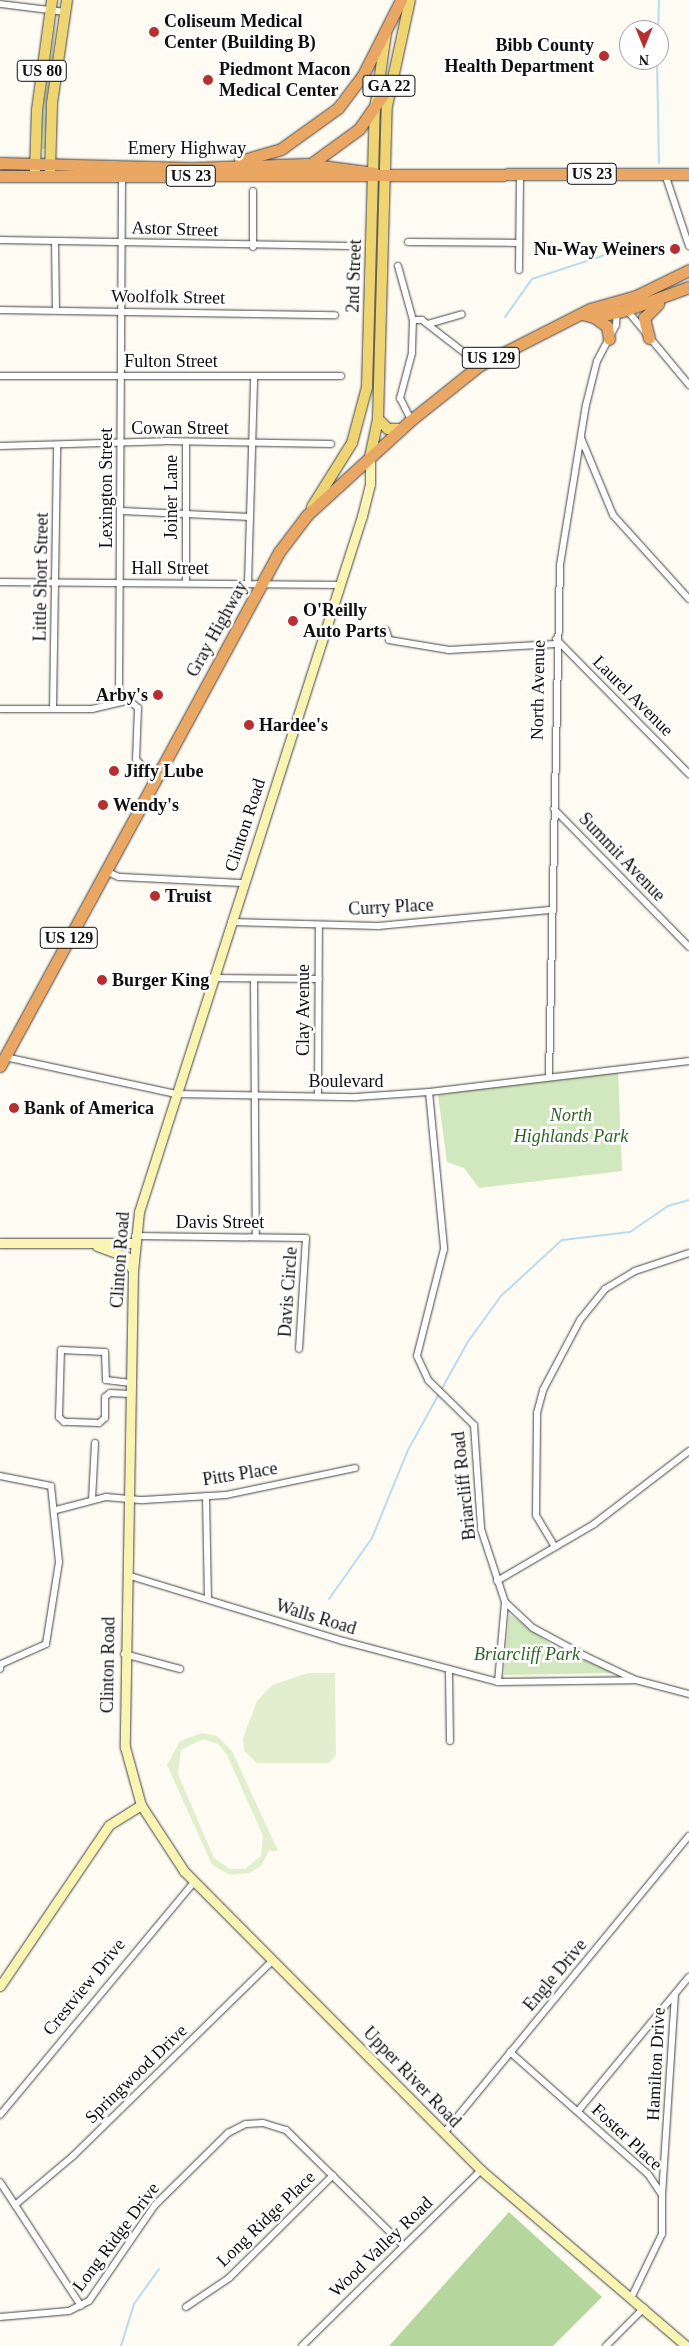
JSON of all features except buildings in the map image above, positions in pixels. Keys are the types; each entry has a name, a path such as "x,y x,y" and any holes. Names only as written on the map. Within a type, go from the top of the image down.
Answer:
{"highway":[{"path":"196,168 259,156 310,133 354,89 401,0"},
{"path":"288,177 344,144 375,109 390,86"},
{"name":"Emery Highway","path":"0,163 196,168 311,164 379,174 689,174"},
{"name":"Emery Highway","path":"0,176 362,178 379,174"},
{"name":"US 129","path":"582,314 594,317 620,306 689,270"},
{"name":"US 129","path":"582,314 669,296 689,287"},
{"path":"649,338 645,315 669,296"},
{"name":"Gray Highway","path":"2,1061 262,584 308,514 400,429 480,365 532,335 582,314"},
{"path":"594,317 607,326 609,339"}],"main road":[{"name":"US 80","path":"50,177 52,103 67,0"},
{"name":"2nd Street","path":"308,514 352,443 364,405 379,174 390,86 410,0"},
{"name":"US 80","path":"34,163 51,5"},
{"name":"2nd Street","path":"370,457 378,419 379,174 375,109 388,24"},
{"path":"34,163 35,176"},
{"path":"378,419 388,429 400,429"}],"street":[{"path":"0,4 51,5 66,12"},
{"path":"519,270 520,174"},
{"path":"665,174 689,246"},
{"name":"Lexington Street","path":"122,176 120,376 122,510 119,692 139,712 137,764 155,782"},
{"path":"253,191 254,246"},
{"name":"Astor Street","path":"0,240 254,246 350,246"},
{"path":"55,241 56,310"},
{"path":"408,242 519,243"},
{"path":"398,266 413,320 412,353 400,398 411,420"},
{"path":"620,306 689,385"},
{"name":"North Avenue","path":"549,1077 556,642 560,565 581,432 594,371 609,339 620,306"},
{"name":"Woolfolk Street","path":"0,310 121,310 335,315"},
{"path":"428,324 462,314"},
{"path":"413,320 428,324 480,365"},
{"name":"Fulton Street","path":"0,376 341,376"},
{"path":"248,584 254,443 254,376"},
{"path":"581,432 594,479 613,516 689,599"},
{"name":"Cowan Street","path":"0,446 186,442 331,444"},
{"name":"Joiner Lane","path":"186,442 186,583"},
{"name":"Little Short Street","path":"53,709 57,445"},
{"name":"Clinton Road","path":"141,1805 125,1747 124,1654 135,1239 176,1094 368,496 370,457"},
{"path":"122,510 250,517"},
{"name":"Hall Street","path":"0,582 340,585"},
{"path":"386,630 389,640 449,650 556,642"},
{"name":"Laurel Avenue","path":"556,642 689,774"},
{"path":"0,709 92,709 128,701"},
{"name":"Summit Avenue","path":"554,809 689,948"},
{"path":"106,872 119,877 244,883"},
{"name":"Curry Place","path":"231,922 378,926 552,910"},
{"name":"Clay Avenue","path":"318,1096 319,925"},
{"path":"213,978 319,979"},
{"path":"254,979 256,1236"},
{"name":"Boulevard","path":"2,1061 176,1094 318,1096 429,1092 689,1061"},
{"name":"Briarcliff Road","path":"429,1092 444,1249 417,1356 424,1374 471,1419 476,1433 481,1529 505,1602"},
{"name":"Davis Street","path":"135,1239 256,1236 306,1238"},
{"name":"Davis Circle","path":"299,1349 306,1238"},
{"path":"0,1243 88,1243 135,1239"},
{"path":"88,1243 119,1252 133,1271"},
{"path":"555,1547 536,1515 537,1413 543,1390 580,1320 605,1290 635,1271 689,1253"},
{"path":"61,1350 105,1352 106,1380 103,1421 61,1420 61,1350"},
{"path":"106,1380 131,1383"},
{"path":"106,1397 110,1393 131,1394"},
{"path":"92,1500 95,1443"},
{"path":"497,1581 617,1508 689,1451"},
{"name":"Pitts Place","path":"56,1510 92,1500 206,1496 355,1468"},
{"path":"0,1476 47,1482 56,1510 59,1562 46,1644 0,1666"},
{"path":"206,1496 208,1599"},
{"name":"Walls Road","path":"127,1575 449,1672 498,1682 636,1680"},
{"path":"505,1602 546,1635 636,1680 689,1694"},
{"path":"498,1682 505,1602"},
{"path":"124,1654 180,1669"},
{"path":"449,1672 450,1741"},
{"path":"0,1986 109,1825 141,1805"},
{"name":"Upper River Road","path":"141,1805 165,1847 194,1882 481,2170 632,2296 686,2346"},
{"name":"Engle Drive","path":"444,2133 689,1836"},
{"name":"Crestview Drive","path":"0,2115 194,1882"},
{"name":"Springwood Drive","path":"15,2205 73,2156 273,1960"},
{"path":"578,2111 689,1977"},
{"name":"Hamilton Drive","path":"662,2196 675,1994"},
{"name":"Foster Place","path":"510,2052 648,2174 662,2196 662,2234 632,2296"},
{"name":"Long Ridge Drive","path":"0,2317 81,2306 95,2293 155,2205 237,2128 256,2123 277,2126 333,2175"},
{"name":"Wood Valley Road","path":"302,2346 481,2170"},
{"name":"Long Ridge Place","path":"186,2307 229,2278 333,2175 404,2246"},
{"path":"0,2182 81,2306"},
{"path":"606,2346 644,2308"}],"green space":[{"path":"56,18 46,149 42,149 42,114"},
{"name":"North Highlands Park","path":"618,1069 622,1171 479,1188 464,1168 447,1162 438,1095"},
{"name":"Briarcliff Park","path":"509,1614 552,1645 613,1673 504,1675"},
{"path":"308,1673 335,1673 336,1755 329,1763 257,1763 244,1751 243,1738 257,1701 272,1685"},
{"path":"202,1733 217,1736 232,1751 278,1851 269,1851 261,1866 249,1873 230,1875 212,1865 167,1765 180,1741","holes":["203,1739 218,1744 227,1755 263,1836 261,1856 245,1869 230,1869 214,1858 178,1774 181,1750"]},
{"path":"509,2212 602,2297 553,2346 389,2346"}],"waterway":[{"path":"658,20 659,0"},
{"path":"657,70 659,163"},
{"path":"505,317 532,279 605,255"},
{"path":"329,1599 372,1538 408,1450 467,1343 501,1296 562,1240 630,1232 668,1206 689,1200"},
{"path":"121,2346 134,2304 159,2269"}],"place":[{"name":"Coliseum Medical Center (Building B)","path":"154,32"},
{"name":"Bibb County Health Department","path":"604,56"},
{"name":"Piedmont Macon Medical Center","path":"208,80"},
{"name":"Nu-Way Weiners","path":"675,249"},
{"name":"O'Reilly Auto Parts","path":"293,621"},
{"name":"Arby's","path":"158,695"},
{"name":"Hardee's","path":"249,725"},
{"name":"Jiffy Lube","path":"114,771"},
{"name":"Wendy's","path":"103,805"},
{"name":"Truist","path":"155,896"},
{"name":"Burger King","path":"102,980"},
{"name":"Bank of America","path":"14,1108"}]}
